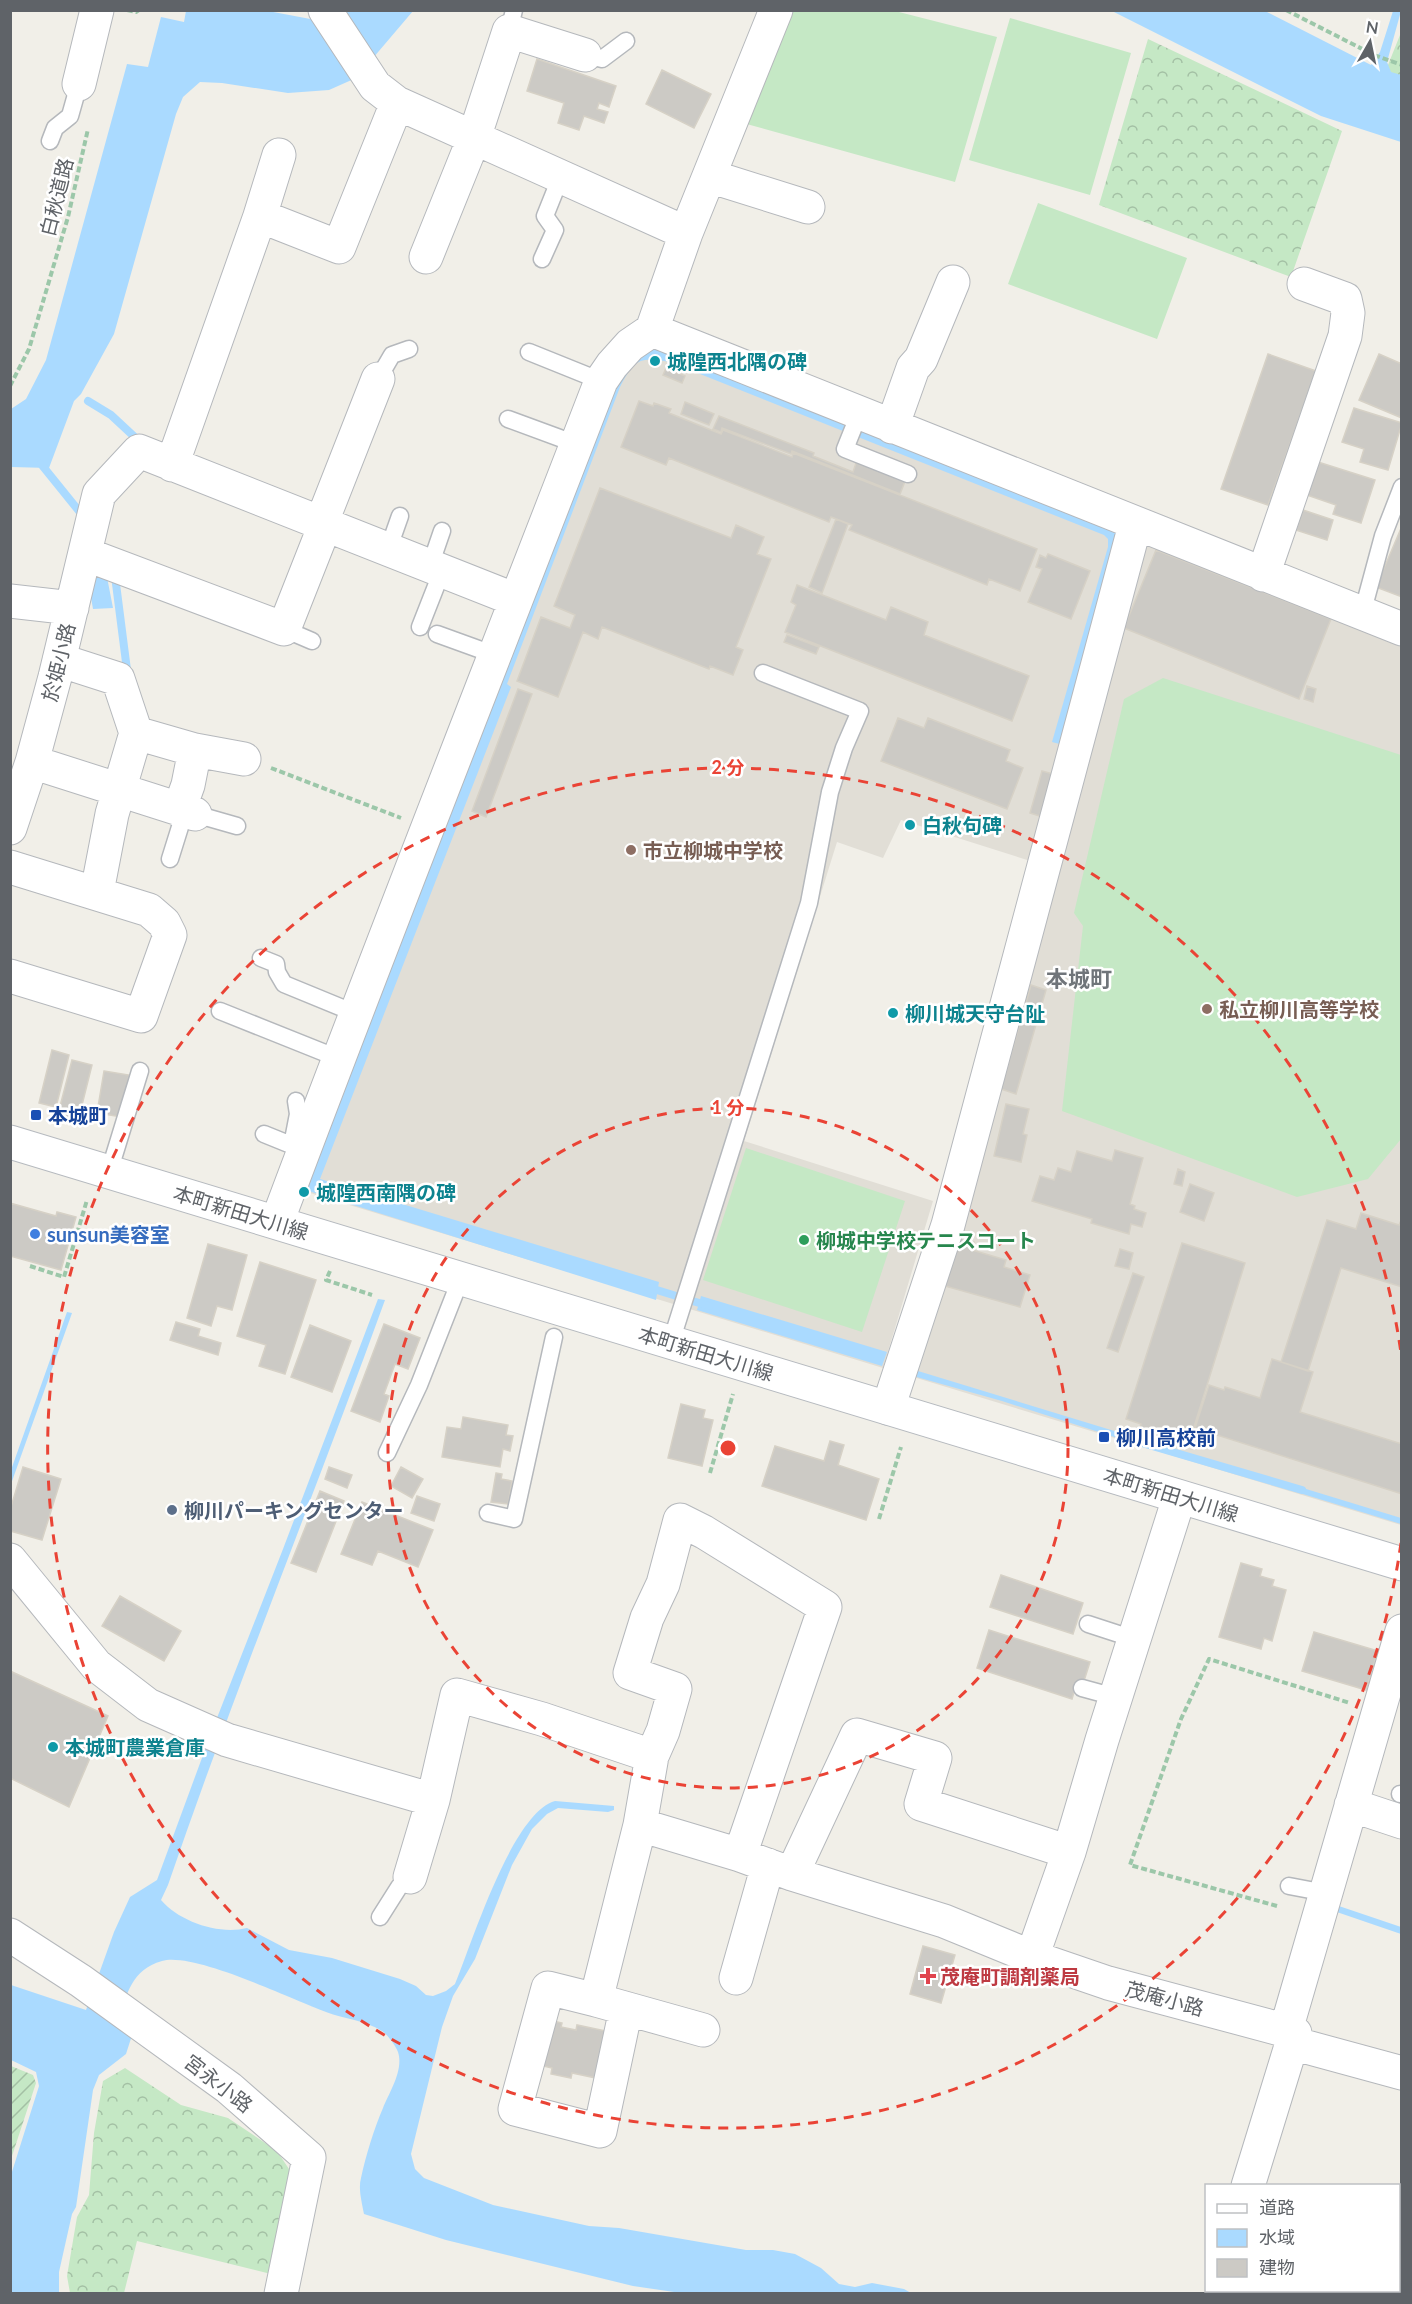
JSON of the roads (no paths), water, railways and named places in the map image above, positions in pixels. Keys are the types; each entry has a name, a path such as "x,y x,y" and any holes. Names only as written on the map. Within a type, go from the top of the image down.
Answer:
{"street":[{"path":"79,84 97,10"},
{"path":"277,1222 298,1148 340,1059 426,828 601,381 612,364 630,345 651,330 686,233 776,10"},
{"path":"329,17 375,86 396,103 686,233"},
{"path":"426,257 474,138 511,21 585,55"},
{"path":"260,216 339,247 396,103"},
{"path":"279,155 260,216 175,458 323,524 388,550 435,562 520,592"},
{"path":"709,176 808,207"},
{"path":"892,427 913,368 921,359 953,282"},
{"path":"1263,575 1345,336 1348,313 1345,299 1304,284"},
{"path":"651,330 854,424 892,427 1401,629"},
{"path":"85,554 298,635 323,524 378,380"},
{"name":"於姫小路","path":"13,814 32,762 99,494 140,451 175,458"},
{"path":"888,1408 948,1225 1135,525"},
{"path":"10,601 72,608"},
{"path":"59,660 118,679 136,734 112,814 97,892"},
{"path":"136,734 195,750 244,759"},
{"path":"32,762 186,812 188,785 195,750"},
{"path":"10,867 97,892 149,910 164,922 170,935 141,1016 10,976"},
{"name":"本町新田大川線","path":"10,1142 1401,1564"},
{"path":"1032,1957 1069,1852 1115,1697 1179,1498"},
{"path":"703,2030 611,2005 652,1756 663,1731 675,1689 630,1673 647,1617 663,1584 680,1520 704,1532 825,1607 767,1864 736,1978"},
{"path":"10,1560 96,1665 148,1705 227,1740 433,1800"},
{"path":"1249,2184 1291,2035 1322,1906 1401,1631"},
{"path":"410,1877 433,1800 457,1695 542,1719 652,1756"},
{"path":"767,1864 857,1735 935,1758 921,1804 1069,1852"},
{"path":"1351,1805 1401,1804"},
{"name":"茂庵小路","path":"640,1825 944,1921 1032,1957 1108,1983 1291,2035 1401,2073"},
{"name":"宮永小路","path":"10,1935 81,1981 230,2088 309,2158 281,2294"}],"lane":[{"path":"585,55 602,59 626,41"},
{"path":"50,141 55,128 70,116 79,84"},
{"path":"542,260 555,230 545,216 561,176"},
{"path":"378,380 392,355 409,348"},
{"path":"529,352 601,381"},
{"path":"508,419 576,444"},
{"path":"854,424 845,449 908,474"},
{"path":"1362,614 1383,536 1401,487"},
{"path":"388,550 400,516"},
{"path":"420,627 442,531"},
{"path":"437,634 495,655"},
{"path":"671,1342 686,1288 809,903 830,792 844,748 860,711 763,673"},
{"path":"170,859 186,812 237,826"},
{"path":"261,958 276,964 277,972 284,984 357,1014"},
{"path":"220,1011 340,1059"},
{"path":"109,1172 140,1071"},
{"path":"264,1134 298,1148 296,1101"},
{"path":"387,1453 419,1385 461,1278"},
{"path":"488,1513 514,1519 554,1337"},
{"path":"1088,1624 1134,1639"},
{"path":"1082,1688 1115,1697"},
{"path":"380,1917 399,1887 410,1877"},
{"path":"1289,1886 1322,1906"},
{"path":"1291,2035 1314,1988"}],"water":[{"path":"186,11 268,11 321,21 343,16 347,11 413,11 356,78 329,90 288,93 200,82 183,97 176,114 114,334 81,394 74,401 49,468 11,467 11,409 26,399 46,360 127,64 148,67 161,17 184,22"},
{"path":"1112,11 1265,11 1371,65 1380,52 1393,11 1401,11 1387,62 1391,72 1401,75 1401,142 1321,116"},
{"path":"654,345 1125,530 1067,746 1052,742 1108,547 1108,539 1104,535 670,362 644,360 634,365 625,378 507,684 511,687 320,1179 659,1282 656,1300 299,1188 613,377"},
{"path":"106,572 113,608 93,609 87,575"},
{"path":"963,1218 918,1371 1134,1437 1133,1443 1002,1401 913,1376"},
{"path":"701,1296 887,1352 882,1366 697,1310"},
{"path":"378,1299 385,1300 161,1900 179,1915 201,1925 224,1930 247,1928 289,1950 332,1958 400,1979 416,1986 426,1995 433,1996 446,1991 455,1984 483,1911 509,1853 539,1811 555,1801 614,1806 614,1810 608,1812 558,1808 547,1814 532,1829 512,1865 475,1959 453,1996 442,2027 411,2154 415,2169 424,2178 493,2205 589,2226 619,2228 746,2250 773,2250 795,2254 821,2268 839,2284 855,2287 872,2283 904,2289 911,2293 681,2293 633,2286 446,2240 364,2214 360,2187 363,2169 373,2133 399,2066 398,2052 391,2040 382,2031 368,2024 326,2012 243,1978 196,1963 177,1960 162,1961 152,1965 137,1976 118,2019 134,2029 126,2054 99,2075 93,2090 76,2207 72,2214 59,2272 59,2293 11,2293 11,2175 39,2086 36,2072 11,2060 11,1985 86,2010 114,1932 130,1897 157,1880 206,1747 38,1620 11,1587 10,1579 208,1741"},
{"path":"67,1312 72,1313 11,1484 11,1470"},
{"path":"1293,1485 1401,1518 1401,1524 1293,1491"},
{"path":"1330,1903 1401,1927 1401,1934 1328,1909"}],"waterway":[{"path":"88,401 111,415 140,442"},
{"path":"41,464 83,516"},
{"path":"115,576 127,670"},
{"path":"647,1287 709,1306"},
{"path":"1125,1438 1302,1490"}],"place":[{"name":"城隍西北隅の碑","path":"655,361"},
{"name":"白秋句碑","path":"910,825"},
{"name":"市立柳城中学校","path":"631,850"},
{"name":"私立柳川高等学校","path":"1207,1009"},
{"name":"柳川城天守台阯","path":"893,1013"},
{"name":"本城町","path":"36,1115"},
{"name":"城隍西南隅の碑","path":"304,1192"},
{"name":"sunsun美容室","path":"35,1234"},
{"name":"柳城中学校テニスコート","path":"804,1240"},
{"name":"柳川高校前","path":"1104,1437"},
{"name":"柳川パーキングセンター","path":"172,1510"},
{"name":"本城町農業倉庫","path":"53,1747"},
{"name":"茂庵町調剤薬局","path":"928,1976"}],"district":[{"name":"本城町","path":"1079,978"}]}
